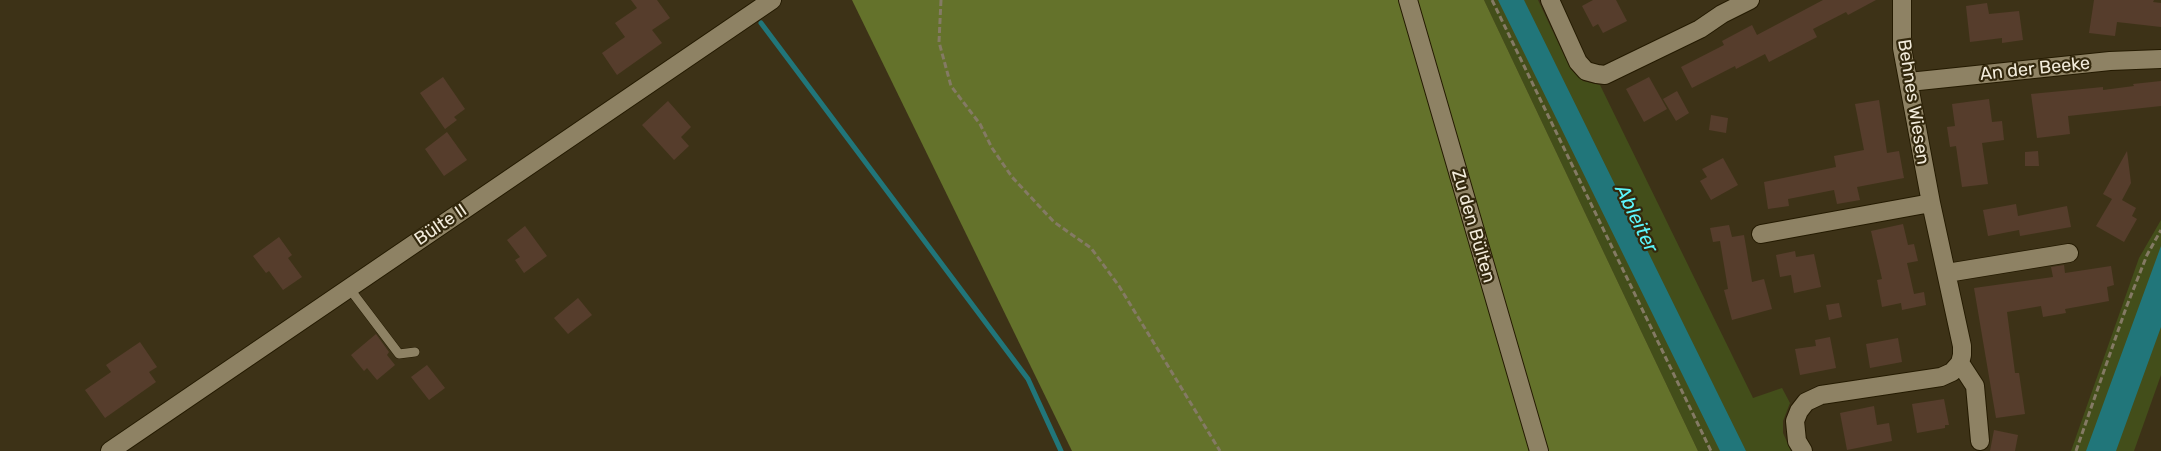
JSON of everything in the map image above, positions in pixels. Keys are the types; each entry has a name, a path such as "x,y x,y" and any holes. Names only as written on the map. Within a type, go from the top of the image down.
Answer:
{"street":[{"name":"Bülte II","path":"110,451 772,0"},
{"name":"Zu den Bülten","path":"1408,0 1539,451"},
{"path":"1550,0 1578,62 1586,71 1597,75 1605,75 1700,29 1722,14 1750,0"},
{"name":"Behnes Wiesen","path":"1902,0 1902,48 1930,203 1962,346 1960,363 1975,386 1980,441"},
{"name":"An der Beeke","path":"1909,82 2110,61 2161,59"},
{"path":"1761,234 1930,203"},
{"path":"1947,273 2069,253"},
{"path":"1803,451 1797,441 1795,421 1806,402 1821,395 1941,377 1952,372 1960,363"}],"lane":[{"path":"349,288 399,354 415,352"}],"path":[{"path":"941,0 939,42 951,86 970,114 980,124 992,148 1012,177 1054,222 1091,248 1119,286 1220,451"},
{"path":"1492,0 1711,451"},
{"path":"2076,451 2126,308 2147,255 2161,230"}],"green space":[{"path":"852,0 1484,0 1698,451 1072,451"},
{"path":"1484,0 1538,0 1570,68 1583,81 1600,85 1753,398 1782,388 1790,403 1783,421 1783,433 1791,451 1698,451"},
{"path":"2161,220 2161,375 2134,451 2071,451 2139,258"}],"water":[{"path":"1498,0 1524,0 1746,451 1720,451"},
{"path":"2161,246 2161,327 2116,451 2086,451"}],"building":[{"path":"631,0 657,0 670,18 652,30 662,43 617,75 602,53 625,37 615,23 637,8"},
{"path":"1593,0 1616,0 1627,21 1603,33 1598,24 1593,27 1582,6"},
{"path":"1823,0 1876,0 1848,15 1846,12 1813,29 1817,37 1769,62 1765,54 1692,88 1681,67 1724,45 1722,41 1752,25 1757,35"},
{"path":"2094,0 2154,0 2153,2 2161,3 2161,27 2117,22 2115,36 2089,33"},
{"path":"1987,3 1989,14 2019,11 2023,40 2002,43 2002,38 1970,42 1966,6"},
{"path":"443,77 465,109 454,117 457,120 445,129 420,93"},
{"path":"1649,77 1667,109 1644,122 1626,89"},
{"path":"2161,81 2161,106 2068,116 2070,134 2037,138 2031,94 2103,87 2103,90"},
{"path":"1677,91 1689,113 1676,121 1663,99"},
{"path":"1989,99 1992,122 2002,121 2004,140 1982,143 1988,184 1962,187 1956,146 1950,147 1947,127 1955,126 1952,104"},
{"path":"1879,100 1887,153 1899,151 1904,178 1857,187 1860,200 1837,204 1834,190 1788,199 1789,206 1768,209 1764,182 1836,167 1834,156 1864,150 1855,104"},
{"path":"668,101 691,127 681,137 689,146 674,160 642,125"},
{"path":"1711,115 1728,118 1726,133 1709,130"},
{"path":"447,132 467,160 444,176 425,149"},
{"path":"2038,151 2039,166 2025,166 2025,152"},
{"path":"2127,151 2131,183 2122,200 2136,208 2132,216 2137,219 2124,242 2096,226 2112,199 2103,194"},
{"path":"1723,158 1738,185 1711,200 1700,181 1707,177 1702,169"},
{"path":"2016,204 2018,216 2067,206 2071,227 2020,236 2019,230 1988,236 1983,210"},
{"path":"1903,224 1908,245 1914,244 1918,261 1907,263 1914,294 1924,292 1926,305 1902,310 1901,303 1882,307 1877,280 1882,279 1871,231"},
{"path":"1729,225 1732,237 1744,235 1752,282 1764,279 1772,309 1732,320 1724,290 1728,289 1720,241 1713,242 1710,228"},
{"path":"525,226 547,256 524,273 515,260 520,257 507,240"},
{"path":"279,237 292,255 288,258 302,277 283,290 269,271 266,273 253,256"},
{"path":"1795,251 1796,257 1814,254 1821,287 1794,293 1791,275 1780,277 1776,255"},
{"path":"2064,265 2065,273 2111,266 2114,285 2107,287 2109,301 2065,309 2066,313 2043,317 2041,306 2007,312 2015,373 2019,373 2025,414 1996,418 1974,288 2053,277 2051,267"},
{"path":"578,298 592,315 568,334 554,318"},
{"path":"1839,303 1842,317 1829,320 1826,305"},
{"path":"376,334 395,365 377,380 367,368 364,371 351,355"},
{"path":"1830,337 1836,368 1800,375 1795,349 1816,346 1815,340"},
{"path":"1898,338 1902,362 1870,368 1866,344"},
{"path":"140,342 157,367 149,372 156,382 105,418 85,390 111,372 106,365"},
{"path":"427,365 445,388 429,400 411,377"},
{"path":"1944,399 1949,425 1945,425 1945,428 1917,433 1912,404"},
{"path":"1874,406 1877,425 1889,423 1892,441 1847,450 1840,413"},
{"path":"1994,430 2018,435 2015,451 1990,451"}],"waterway":[{"path":"761,23 1028,379 1061,451"}],"water label":[{"name":"Ableiter","path":"1636,219"}]}
